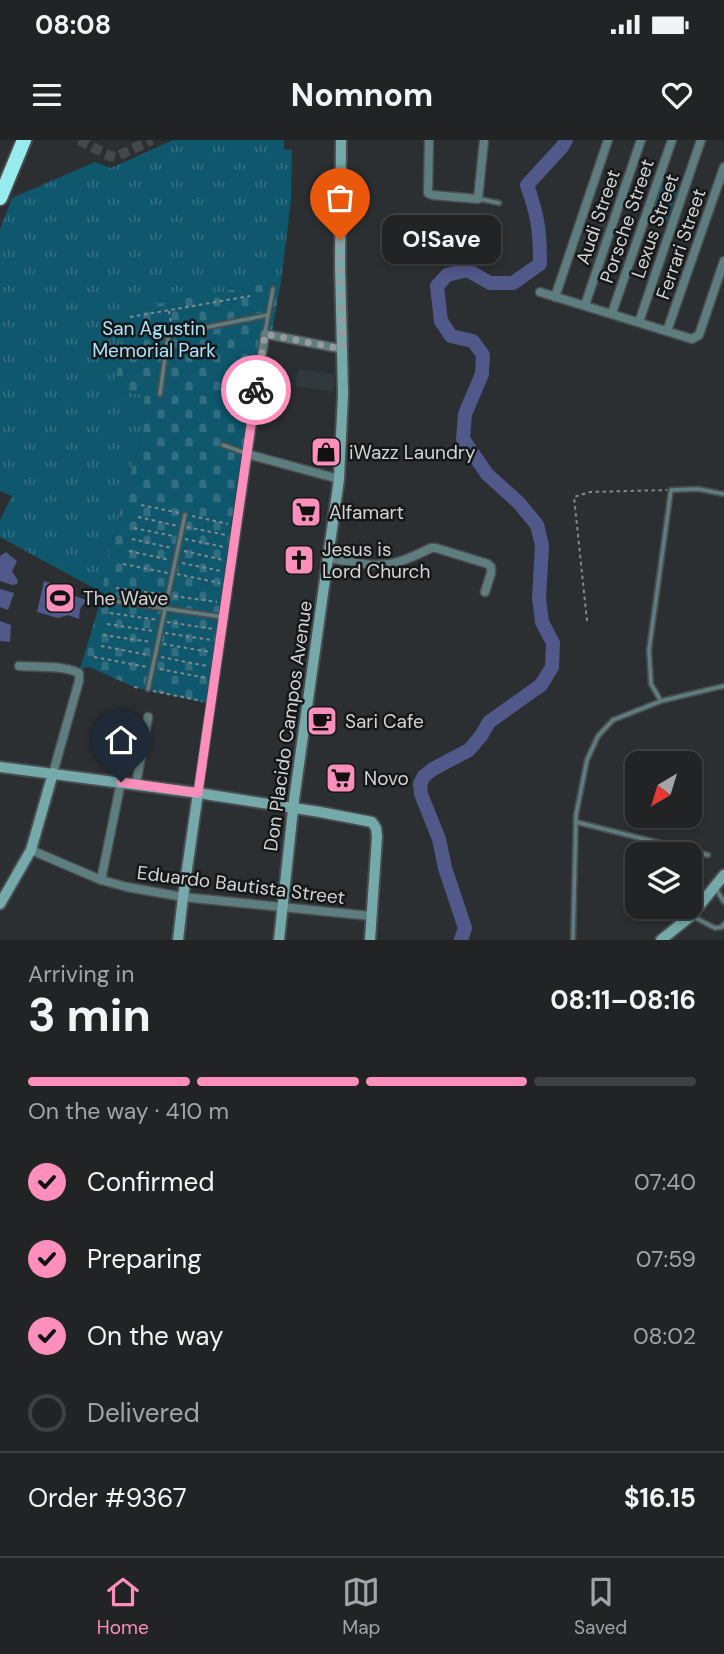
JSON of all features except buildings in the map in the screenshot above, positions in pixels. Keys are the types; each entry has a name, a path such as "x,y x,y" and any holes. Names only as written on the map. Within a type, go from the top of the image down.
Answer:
{"highway":[{"path":"0,176 14,140"},
{"path":"0,198 24,140"}],"street":[{"name":"Don Placido Campos Avenue","path":"279,940 293,808 339,479 343,394 341,140"},
{"path":"429,140 428,193 478,199 484,140"},
{"path":"555,297 608,140"},
{"name":"Audi Street","path":"585,305 641,140"},
{"name":"Porsche Street","path":"612,313 672,140"},
{"name":"Lexus Street","path":"639,322 701,140"},
{"name":"Ferrari Street","path":"667,331 724,167"},
{"path":"540,292 692,339 699,335 724,261"},
{"path":"178,940 264,336 342,349"},
{"path":"247,454 339,479"},
{"path":"328,558 388,565 436,548 488,564 491,573 485,592"},
{"path":"0,903 31,850 79,681 79,673 74,671 19,666"},
{"path":"136,784 148,717"},
{"path":"0,767 198,793 369,821 374,824 377,837 370,940"},
{"path":"101,880 121,782"},
{"name":"Eduardo Bautista Street","path":"31,850 101,880 127,887 183,897 371,916"},
{"path":"702,903 724,875"},
{"path":"661,940 687,919"}],"lane":[{"path":"478,199 499,203"},
{"path":"264,336 273,289"},
{"path":"160,394 169,336 268,315"},
{"path":"222,445 247,454"},
{"path":"661,701 651,684 649,650 671,490 698,489 724,494"},
{"path":"148,690 185,515"},
{"path":"114,601 223,617"},
{"path":"573,940 576,815 587,760 598,736 613,719 661,701 724,685"},
{"path":"576,822 708,855"},
{"path":"715,887 724,902"},
{"path":"697,919 715,928 724,924"}],"path":[{"path":"130,317 250,296"},
{"path":"168,310 173,334"},
{"path":"587,621 574,497 590,492 671,490"},
{"path":"134,687 210,703"}],"shaded area":[{"path":"600,219 610,222 594,265 575,258 587,224 597,227"},
{"path":"298,369 334,374 334,392 295,386"},
{"path":"6,552 17,561 12,571 17,584 0,581 0,556"},
{"name":"The Wave","path":"44,581 64,587 75,596 86,600 80,609 79,619 68,615 58,618 37,612"},
{"path":"0,589 14,593 8,610 0,607"},
{"path":"0,621 11,625 10,642 0,641"}],"green space":[{"path":"173,140 284,140 284,149 292,150 291,201 281,281 124,311 115,392 146,394 139,444 104,570 103,593 0,537 0,520 12,496 0,491 0,229 12,198 95,162 111,168"},
{"path":"658,182 678,190 666,223 646,216"},
{"name":"San Agustin Memorial Park","path":"281,281 272,332 260,337 206,703 134,687 89,667 80,669 103,593 104,570 139,444 145,394 115,392 124,310"}],"waterway":[{"path":"461,940 465,928 420,784 424,776 433,769 469,750 489,722 541,685 552,667 553,643 542,622 539,598 542,545 537,525 519,503 487,474 463,439 465,414 482,374 483,355 473,341 451,336 441,321 437,286 447,275 467,270 490,283 513,283 540,264 538,224 527,185 566,140"}],"tunnel":[{"path":"79,140 116,157 152,140"}],"way so far":[{"path":"256,390 265,334 342,349 340,240"}],"place":[{"name":"O!Save","path":"340,240"},
{"name":"iWazz Laundry","path":"326,452"},
{"name":"Alfamart","path":"306,512"},
{"name":"Jesus is Lord Church","path":"299,560"},
{"name":"The Wave","path":"60,598"},
{"name":"Sari Cafe","path":"322,721"},
{"name":"Novo","path":"341,778"}],"route":[{"path":"121,782 198,793 256,390"}]}
